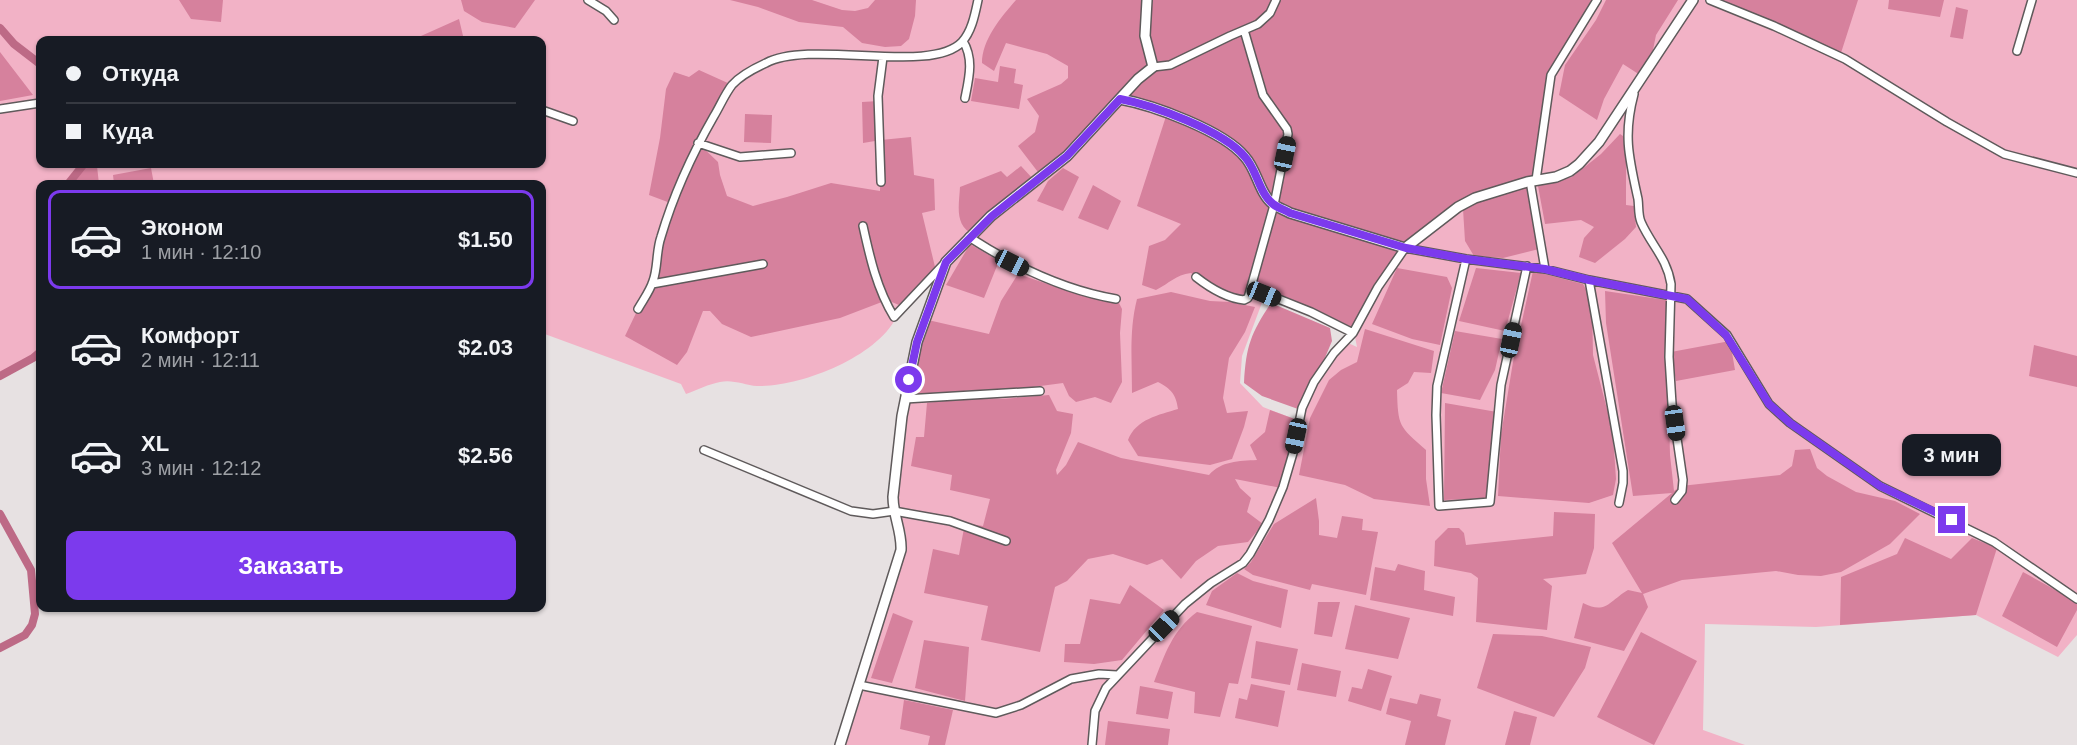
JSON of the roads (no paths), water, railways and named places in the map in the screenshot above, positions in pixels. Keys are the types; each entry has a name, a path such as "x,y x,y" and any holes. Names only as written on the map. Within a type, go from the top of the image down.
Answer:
{"street":[{"path":"588,0 606,11 614,20"},
{"path":"638,309 652,284 657,250 690,159 733,84 770,61 785,57 823,54 883,57 941,54 950,51 963,41 975,15 978,0"},
{"path":"1147,0 1145,36 1153,67"},
{"path":"864,226 870,258 881,292 894,317 969,237 1067,156 1153,67 1170,66 1263,20 1276,0"},
{"path":"1545,269 1533,181 1551,75 1597,0"},
{"path":"1092,745 1096,706 1106,688 1185,604 1211,583 1243,563 1250,554 1269,520 1283,487 1306,398 1322,369 1353,333 1378,287 1406,248 1458,207 1475,198 1533,181 1556,177 1570,171 1587,157 1693,0"},
{"path":"1710,0 1774,26 1845,59 2004,154 2077,173"},
{"path":"2018,51 2032,0"},
{"path":"1196,278 1207,286 1235,298 1246,299 1274,205 1288,135 1287,129 1263,95 1244,30"},
{"path":"963,41 969,50 970,59 965,98"},
{"path":"881,182 878,96 883,57"},
{"path":"1637,82 1626,128 1630,167 1641,221 1669,272 1671,296 1669,357 1672,404 1683,480 1682,491 1675,501"},
{"path":"1120,99 1142,103 1164,111 1237,149 1251,165 1264,192 1274,205 1290,213 1406,248 1466,259 1545,269 1687,299 1719,327 1733,343 1769,404 1790,423 1880,486 1994,542 2077,598"},
{"path":"0,109 36,104"},
{"path":"546,111 573,121"},
{"path":"698,143 740,157 791,153"},
{"path":"969,237 1028,271 1081,291 1116,299"},
{"path":"1466,259 1437,387 1439,506 1490,502 1501,385 1527,266"},
{"path":"840,745 900,549 900,529 892,497 905,399 917,342 946,262"},
{"path":"652,284 763,264"},
{"path":"1589,280 1623,471 1619,503"},
{"path":"1251,288 1311,312 1353,333"},
{"path":"905,399 1040,391"},
{"path":"704,450 850,511 873,514 894,511 957,523 1006,541"},
{"path":"859,685 996,713 1021,705 1071,679 1099,674 1117,675"}],"waterway":[{"path":"0,28 14,44 36,61"},
{"path":"71,180 81,168"},
{"path":"0,376 36,355"},
{"path":"0,514 31,570 35,614 32,625 25,635 0,648"}]}
